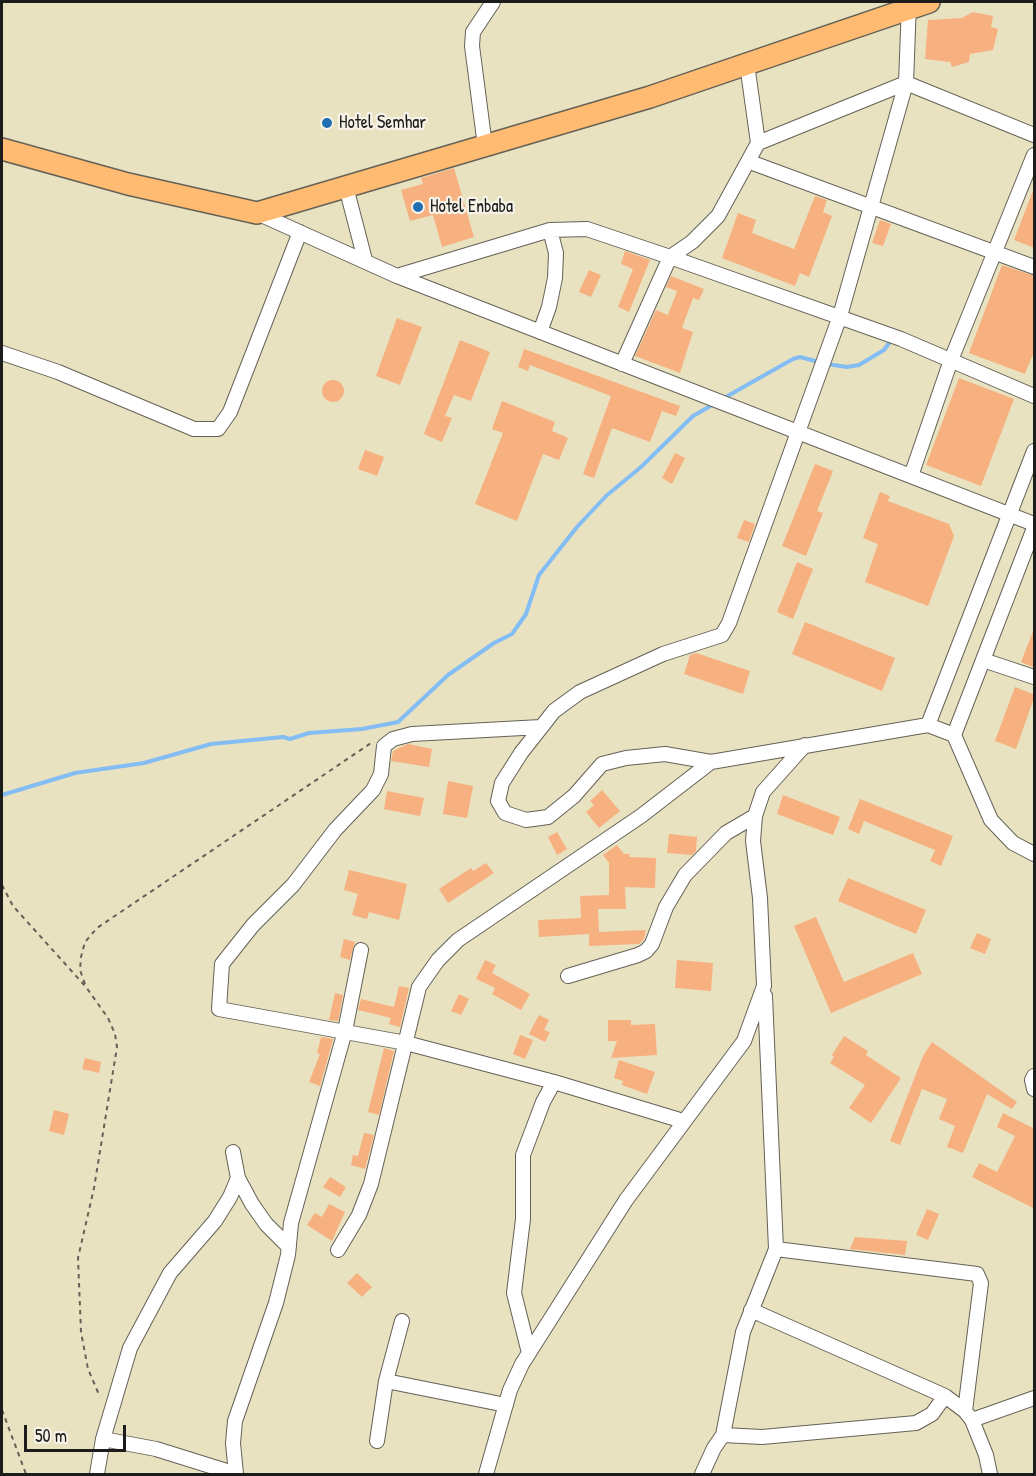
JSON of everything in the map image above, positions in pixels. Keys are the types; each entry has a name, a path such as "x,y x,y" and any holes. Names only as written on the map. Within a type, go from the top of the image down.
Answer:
{"highway":[{"path":"2,149 128,184 257,213 650,97 908,5 929,2"}],"street":[{"path":"485,146 472,46 474,32 493,2"},
{"path":"908,5 906,83 840,316 823,369 796,433 729,623 722,635 663,654 580,692 554,711 502,783 498,801 505,813 526,820 548,817 574,796 602,764 626,758 665,754 711,762 928,726 954,735"},
{"path":"622,364 670,257 692,242 718,216 750,162 758,143 747,63"},
{"path":"758,143 906,83 1035,135"},
{"path":"911,476 951,360 1035,155"},
{"path":"750,162 1035,267"},
{"path":"346,187 365,260"},
{"path":"257,213 397,276 796,433 1010,514 1035,526 954,735 991,820 1013,843 1035,854"},
{"path":"397,276 550,230 587,229 840,316 1035,396"},
{"path":"540,332 549,307 555,278 556,253 550,230"},
{"path":"2,353 58,372 194,429 218,429 230,412 300,232"},
{"path":"928,726 1035,451"},
{"path":"984,660 1035,677"},
{"path":"541,727 412,734 393,739 384,746 381,774 373,790 335,830 293,885 253,925 222,964 219,1009 406,1043 554,1082 683,1121"},
{"path":"702,1474 723,1435 733,1394 736,1360 751,1310 776,1249 760,898 753,841 755,816 763,792 805,745"},
{"path":"338,1250 359,1215 371,1184 419,987 438,960 458,940 641,816 711,762"},
{"path":"568,976 638,956 646,951 652,945 666,907 685,875 726,833 755,816"},
{"path":"103,1439 156,1449 236,1474 232,1443 236,1421 276,1303 289,1247 294,1212 345,1031 361,950"},
{"path":"488,1472 510,1390 529,1353 626,1200 744,1041 764,986"},
{"path":"1035,1076 1032,1080 1035,1089"},
{"path":"529,1353 514,1293 523,1219 523,1155 543,1102 554,1082"},
{"path":"233,1152 238,1178 252,1204 266,1224 289,1247"},
{"path":"97,1474 103,1439 130,1348 170,1273 215,1221 238,1178"},
{"path":"776,1249 977,1274 981,1283 968,1415"},
{"path":"751,1310 945,1396 968,1415 986,1455 990,1474"},
{"path":"377,1441 386,1382 402,1321"},
{"path":"386,1382 506,1405"},
{"path":"723,1435 762,1437 916,1423 932,1414 945,1396"},
{"path":"968,1415 1035,1398"}],"path":[{"path":"86,987 80,970 81,957 85,942 97,928 371,742"},
{"path":"2,885 13,906 86,987 108,1018 115,1034 117,1047 94,1188 78,1258 81,1332 88,1369 109,1417"},
{"path":"2,1410 26,1474"}],"building":[{"path":"973,12 993,16 991,27 998,29 993,50 970,54 969,62 952,67 950,62 925,59 928,20 962,18"},
{"name":"Hotel Enbaba","path":"454,168 474,237 442,247 433,215 410,221 401,190 423,184 421,178"},
{"path":"1035,188 1035,248 1014,240"},
{"path":"815,196 827,200 823,212 832,216 809,277 800,273 795,286 722,258 738,213 756,220 752,233 794,249"},
{"path":"880,220 891,224 883,246 872,243"},
{"path":"625,251 650,260 629,312 618,307 633,269 621,264"},
{"path":"1002,265 1035,276 1035,349 1025,374 969,353"},
{"path":"589,270 601,275 591,297 579,292"},
{"path":"671,276 704,289 699,300 693,298 682,328 693,332 680,373 635,356 656,310 668,315 677,291 666,287"},
{"path":"397,318 422,327 400,385 376,376"},
{"path":"460,340 490,352 471,401 454,395 445,416 452,418 442,442 424,434"},
{"path":"524,349 680,406 676,416 662,411 650,442 612,428 594,478 583,474 611,396 530,365 528,371 518,367"},
{"path":"959,378 1014,399 981,486 926,465"},
{"path":"333,380 343,387 344,391 337,401 333,402 323,395 322,391 329,381"},
{"path":"502,401 555,422 552,431 568,438 559,460 543,454 517,521 475,504 503,433 492,429"},
{"path":"365,450 384,457 377,476 358,469"},
{"path":"675,453 685,458 672,484 662,478"},
{"path":"815,464 833,471 817,511 823,513 806,556 782,546"},
{"path":"880,492 890,496 888,501 949,524 954,536 928,606 865,582 878,544 863,538"},
{"path":"744,520 755,524 749,542 737,538"},
{"path":"797,562 813,569 793,619 777,612"},
{"path":"805,622 895,658 882,691 792,654"},
{"path":"1035,629 1035,668 1021,662"},
{"path":"696,653 750,671 743,694 684,674 690,655"},
{"path":"1015,687 1035,695 1016,749 995,741"},
{"path":"408,744 432,749 429,767 391,761 393,751"},
{"path":"448,781 473,786 467,818 443,814"},
{"path":"602,790 620,811 599,828 586,812 594,805 590,801"},
{"path":"387,791 424,798 420,816 384,809"},
{"path":"783,795 840,817 833,835 777,814"},
{"path":"860,799 953,836 941,866 930,861 935,850 864,821 859,834 848,829"},
{"path":"557,832 567,849 557,855 548,837"},
{"path":"669,834 697,837 696,851 692,855 667,853"},
{"path":"617,845 624,854 630,854 629,857 656,858 655,888 625,887 626,909 598,909 599,932 646,930 644,939 639,944 589,946 589,934 539,937 538,920 581,918 580,896 609,895 609,863 603,855"},
{"path":"486,863 494,873 448,903 439,889 471,868 473,871"},
{"path":"349,870 407,884 399,920 369,912 367,919 352,915 358,894 344,890"},
{"path":"848,878 926,910 916,934 838,901"},
{"path":"816,917 844,982 913,953 922,974 831,1013 794,926"},
{"path":"977,933 991,939 985,954 970,948"},
{"path":"344,939 355,942 350,960 340,957"},
{"path":"485,960 496,965 492,973 530,994 521,1010 492,994 495,988 476,979"},
{"path":"677,960 713,963 711,991 675,988"},
{"path":"399,986 409,988 400,1027 389,1024 391,1018 358,1010 361,999 394,1007"},
{"path":"335,993 343,995 338,1021 329,1020"},
{"path":"459,994 469,999 461,1015 451,1011"},
{"path":"539,1015 549,1020 544,1030 550,1032 545,1042 529,1034"},
{"path":"608,1020 631,1020 631,1025 655,1024 657,1055 611,1058 617,1041 608,1041"},
{"path":"520,1035 533,1040 525,1059 513,1054"},
{"path":"844,1036 868,1051 866,1055 901,1078 871,1123 849,1108 865,1085 830,1063 834,1057 832,1055"},
{"path":"321,1037 333,1039 320,1086 309,1082 320,1054 317,1053"},
{"path":"932,1042 1017,1102 1012,1109 987,1094 963,1153 947,1147 955,1126 939,1119 947,1099 922,1089 900,1145 890,1141 923,1056"},
{"path":"384,1048 394,1051 379,1115 368,1112"},
{"path":"85,1058 101,1062 99,1073 82,1069"},
{"path":"619,1060 655,1072 647,1094 622,1085 623,1081 614,1078"},
{"path":"54,1110 69,1114 64,1135 49,1131"},
{"path":"1003,1113 1035,1129 1035,1209 972,1177 979,1163 997,1172 1015,1136 997,1127"},
{"path":"364,1133 374,1135 365,1169 351,1165 353,1155 358,1156"},
{"path":"330,1177 346,1187 340,1197 323,1187"},
{"path":"329,1204 345,1212 332,1241 307,1225 315,1213 322,1217"},
{"path":"927,1209 939,1214 928,1240 916,1235"},
{"path":"855,1237 907,1241 905,1255 850,1249"},
{"path":"357,1273 372,1287 362,1297 347,1283"}],"waterway":[{"path":"826,364 847,367 859,365 884,350 892,339"},
{"path":"724,398 793,359 800,357 819,362"},
{"path":"2,795 75,773 144,763 211,744 283,737 290,739 309,733 362,729 398,722 448,675 494,643 512,634 526,614 539,575 577,527 606,496 641,467 693,416 714,404"}],"place":[{"name":"Hotel Semhar","path":"327,123"},
{"name":"Hotel Enbaba","path":"418,207"}]}
